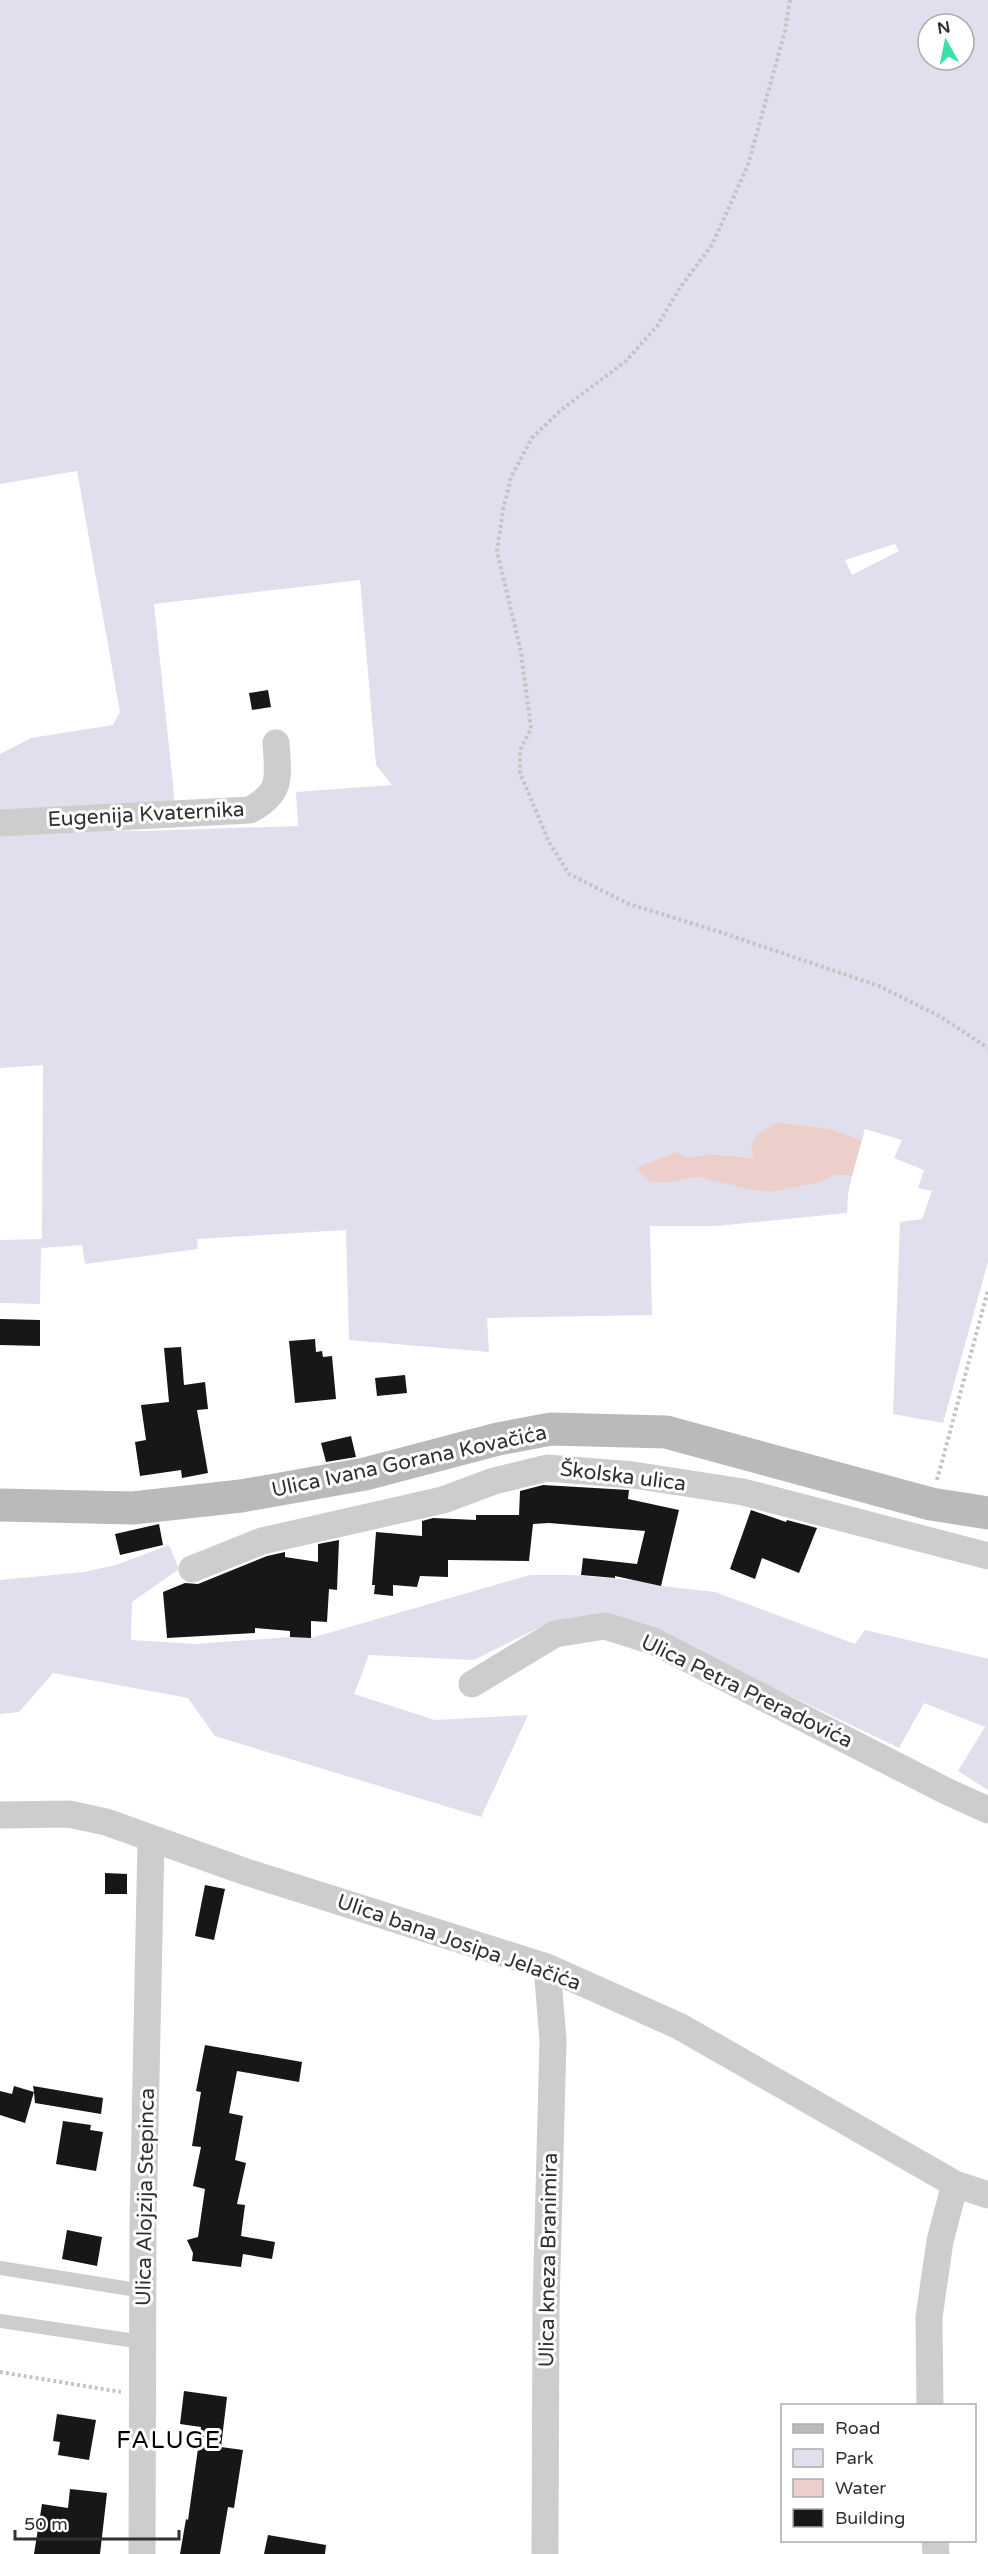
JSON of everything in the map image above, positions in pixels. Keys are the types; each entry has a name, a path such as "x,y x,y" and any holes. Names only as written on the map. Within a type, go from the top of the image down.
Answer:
{"main road":[{"name":"Ulica Ivana Gorana Kovačića","path":"0,1505 133,1508 241,1496 365,1474 498,1438 551,1429 666,1432 931,1504 988,1514"}],"street":[{"name":"Eugenija Kvaternika","path":"0,823 250,810 267,801 275,789 276,743"},
{"name":"Školska ulica","path":"192,1569 262,1541 443,1500 494,1481 547,1468 633,1475 743,1492 988,1556"},
{"name":"Ulica Petra Preradovića","path":"472,1684 555,1634 605,1626 653,1641 988,1810"},
{"name":"Ulica bana Josipa Jelačića","path":"0,1815 69,1814 106,1822 151,1840 547,1967 679,2026 955,2184 988,2194"},
{"name":"Ulica Alojzija Stepinca","path":"142,2554 142,2342 151,1840"},
{"name":"Ulica kneza Branimira","path":"545,2554 546,2306 553,2040 547,1967"},
{"path":"930,2404 929,2317 940,2241 955,2184"}],"lane":[{"path":"0,2268 143,2291"},
{"path":"0,2321 142,2342"}],"path":[{"path":"790,0 785,32 748,165 712,244 679,289 658,325 626,361 561,410 532,438 511,477 502,510 497,551 521,652 531,729 520,750 520,773 549,843 569,874 629,904 879,986 941,1017 988,1048"},
{"path":"931,1504 988,1290"},
{"path":"0,2372 142,2396"}],"green space":[{"path":"0,0 988,0 988,1262 943,1423 893,1414 900,1222 922,1219 932,1191 918,1188 924,1170 894,1158 902,1140 865,1129 862,1140 831,1129 777,1122 754,1158 709,1154 635,1168 650,1182 673,1182 698,1177 773,1192 821,1182 834,1175 852,1176 847,1213 716,1226 650,1226 652,1315 487,1318 489,1352 349,1340 346,1230 197,1239 198,1249 85,1264 82,1245 41,1248 40,1304 0,1303 0,1240 42,1239 43,1065 0,1068 0,833 33,829 142,831 298,826 296,792 392,785 376,765 360,580 154,604 174,794 173,810 0,817 0,754 31,738 113,725 120,712 77,471 0,484","holes":["895,544 899,551 852,575 845,560"]},
{"path":"169,1545 179,1569 132,1602 131,1640 196,1644 289,1637 311,1638 530,1575 571,1575 633,1580 661,1586 715,1592 855,1644 865,1630 985,1658 988,1659 988,1790 958,1771 985,1727 924,1703 899,1748 651,1629 588,1616 538,1628 474,1660 369,1655 354,1694 435,1720 528,1715 481,1817 215,1736 188,1698 53,1673 19,1712 0,1714 0,1580 84,1572 116,1565"}],"water":[{"path":"777,1122 831,1129 862,1140 852,1176 835,1175 821,1182 774,1192 753,1190 698,1177 673,1182 650,1182 635,1168 677,1152 688,1158 709,1154 754,1158 751,1146 756,1136"}],"building":[{"path":"268,690 271,707 252,710 249,693"},
{"path":"0,1319 40,1320 40,1346 0,1345"},
{"path":"315,1339 316,1352 322,1351 323,1357 332,1356 336,1399 295,1403 289,1341"},
{"path":"181,1347 184,1385 205,1382 208,1409 197,1410 208,1473 182,1478 181,1470 140,1476 135,1442 146,1440 141,1405 169,1402 164,1348"},
{"path":"405,1375 407,1393 377,1396 375,1378"},
{"path":"351,1436 356,1457 326,1462 321,1443"},
{"path":"543,1485 629,1490 628,1499 679,1510 661,1586 615,1576 615,1578 581,1575 583,1558 637,1564 645,1531 549,1523 533,1524 529,1561 448,1560 448,1577 420,1576 417,1587 393,1585 393,1596 374,1594 375,1585 372,1585 376,1532 422,1536 422,1521 433,1518 476,1520 476,1515 519,1515 520,1491"},
{"path":"751,1510 786,1522 787,1520 817,1528 799,1573 762,1558 755,1579 730,1569"},
{"path":"159,1524 163,1545 120,1555 115,1534"},
{"path":"339,1540 337,1590 329,1589 327,1622 311,1621 311,1638 290,1637 290,1631 255,1628 255,1633 167,1638 163,1592 185,1583 198,1584 267,1556 285,1552 285,1557 318,1562 318,1544"},
{"path":"105,1873 127,1874 127,1894 105,1894"},
{"path":"205,1885 225,1889 214,1940 195,1936"},
{"path":"205,2045 302,2062 299,2082 237,2071 229,2113 243,2116 235,2160 246,2163 237,2204 245,2205 241,2236 275,2242 272,2259 243,2254 241,2267 192,2261 193,2253 187,2240 198,2237 205,2189 193,2186 201,2147 192,2146 201,2092 196,2091"},
{"path":"14,2086 34,2092 25,2123 0,2115 0,2091 12,2094"},
{"path":"33,2086 103,2098 101,2114 35,2103"},
{"path":"63,2121 91,2125 90,2130 103,2132 96,2171 56,2164"},
{"path":"67,2230 102,2237 97,2266 62,2259"},
{"path":"184,2391 227,2397 221,2447 243,2450 234,2508 228,2507 220,2554 180,2554 186,2519 188,2520 201,2427 180,2424"},
{"path":"57,2414 96,2420 89,2460 58,2455 60,2442 53,2441"},
{"path":"70,2489 107,2493 100,2554 34,2554 42,2504 68,2508"},
{"path":"268,2535 326,2545 325,2554 264,2554"}],"district":[{"name":"FALUGE","path":"169,2440"}]}
